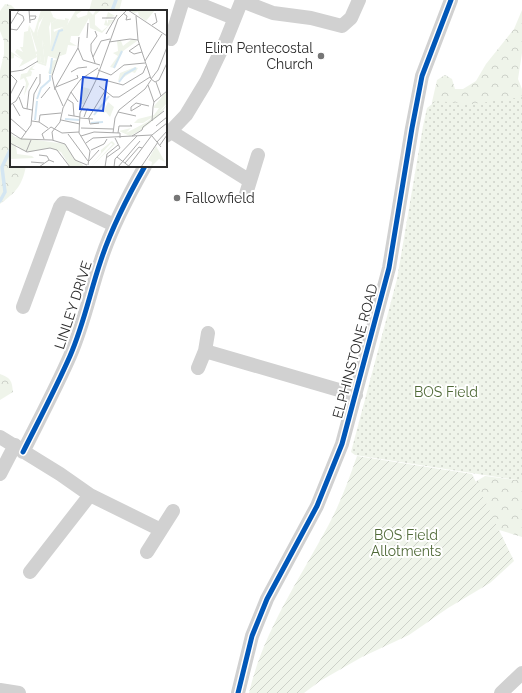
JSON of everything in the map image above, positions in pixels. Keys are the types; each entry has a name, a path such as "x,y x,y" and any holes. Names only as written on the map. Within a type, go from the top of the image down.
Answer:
{"street":[{"path":"170,39 183,0"},
{"path":"188,0 234,18"},
{"path":"258,155 248,188 168,134 186,115 206,82 226,40 242,0 274,13 311,18 342,26 351,18 359,0"},
{"name":"ELPHINSTONE ROAD","path":"238,693 252,636 267,599 317,506 342,444 389,268 422,76 451,0"},
{"name":"LINLEY DRIVE","path":"0,474 19,449 70,355 88,306 100,260 126,199 144,167"},
{"path":"23,307 60,207 63,203 70,204 114,225"},
{"path":"198,368 205,351 208,333"},
{"path":"205,351 356,395"},
{"path":"0,437 90,494 161,530"},
{"path":"30,572 90,494"},
{"path":"147,552 173,511"},
{"path":"500,693 522,673"},
{"path":"0,690 18,693"}],"green space":[{"path":"92,0 122,0 119,10 89,10"},
{"path":"5,4 11,5 16,10 10,10 10,167 26,167 18,188 0,204 0,71 4,54 4,41 0,31 0,11"},
{"path":"522,10 522,53 518,79 522,89 522,157 434,111 432,102 437,80 445,75 452,79 455,89 463,89 476,81 486,64 514,29"},
{"name":"BOS Field","path":"522,97 522,480 355,455 351,452 397,279 427,108 436,101 472,104"},
{"path":"0,374 10,380 13,392 0,400"},
{"name":"BOS Field Allotments","path":"357,456 472,474 514,561 490,583 448,608 409,635 362,657 320,681 304,693 249,693 263,649 294,586 332,518"},
{"path":"485,476 522,480 522,537 496,529 475,482"}],"waterway":[{"path":"112,10 116,0"},
{"path":"0,201 5,192 2,167 10,150"}],"cycle path":[{"path":"238,693 252,636 267,599 317,506 342,444 389,268 422,76 451,0"},
{"path":"23,452 70,356 79,332 105,247 115,223 144,167"}],"place":[{"name":"Elim Pentecostal Church","path":"321,56"},
{"name":"Fallowfield","path":"177,198"}]}
